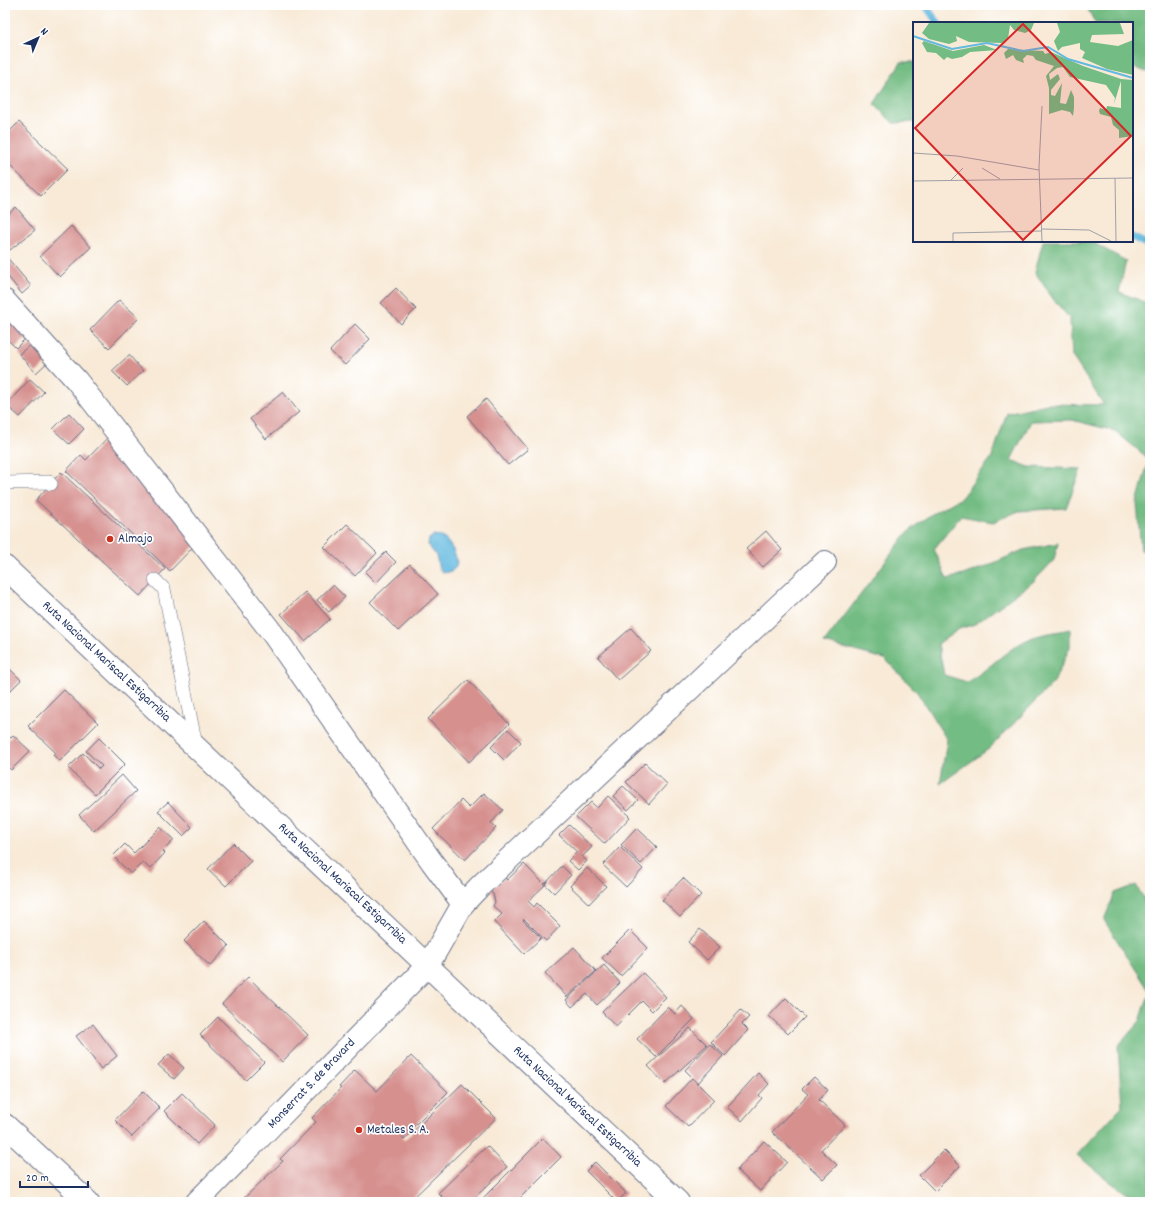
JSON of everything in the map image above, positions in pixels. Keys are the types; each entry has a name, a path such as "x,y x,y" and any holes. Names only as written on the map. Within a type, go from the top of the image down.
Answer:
{"street":[{"path":"5,301 78,381 272,634 463,904"},
{"name":"Monserrat S. de Bravard","path":"197,1202 428,965 463,904 825,562"},
{"name":"Ruta Nacional Mariscal Estigarribia","path":"5,567 678,1202"},
{"path":"5,1125 88,1202"}],"lane":[{"path":"5,483 49,482 51,484"},
{"path":"155,580 164,589 196,747"}],"green space":[{"path":"1086,5 1150,5 1150,73 1133,67 1133,22 1094,22"},
{"path":"901,62 913,62 913,122 893,123 874,104"},
{"path":"1043,242 1092,242 1126,261 1119,292 1150,304 1150,556 1141,550 1137,503 1149,459 1115,431 1072,420 1031,421 1011,460 1029,467 1081,469 1066,508 1019,511 993,522 961,516 934,549 947,579 987,566 1023,550 1058,543 1054,560 1034,581 975,624 959,629 938,644 944,675 967,682 984,671 1015,646 1033,637 1070,629 1070,647 1054,682 990,748 940,784 947,740 917,692 885,659 824,643 907,533 932,514 961,498 992,457 1007,413 1047,404 1104,405 1072,356 1070,319 1053,299 1035,272"},
{"path":"1136,885 1150,909 1150,992 1104,920 1115,893"},
{"path":"1150,992 1150,1202 1142,1201 1123,1191 1077,1155 1122,1106 1118,1046 1140,1021"}],"water":[{"path":"434,535 446,540 454,552 457,561 453,570 444,573 439,568 436,556 428,545 429,539"}],"building":[{"path":"19,122 68,169 41,196 6,162 5,164 5,136"},
{"path":"16,207 35,230 10,250 5,244 5,217"},
{"path":"71,226 91,247 60,277 40,256"},
{"path":"5,255 31,286 22,294 5,273"},
{"path":"396,288 416,309 401,324 381,303"},
{"path":"119,300 139,318 109,348 90,330"},
{"path":"5,305 32,332 16,348 5,337"},
{"path":"355,324 370,339 345,365 330,351"},
{"path":"35,341 51,359 36,373 19,354"},
{"path":"129,355 143,371 127,386 112,371"},
{"path":"30,379 44,392 20,417 6,405"},
{"path":"283,392 299,412 266,439 250,419"},
{"path":"486,399 528,449 508,465 467,416"},
{"path":"69,413 84,429 69,444 53,429"},
{"path":"113,432 198,542 170,571 66,471 81,455 86,460"},
{"path":"61,472 165,569 140,596 36,500"},
{"path":"347,524 377,553 355,576 324,547"},
{"path":"766,531 782,550 763,567 746,549"},
{"path":"386,552 396,562 376,583 365,572"},
{"path":"410,564 438,594 398,631 370,602"},
{"path":"333,585 345,597 329,612 317,600"},
{"path":"305,592 330,619 305,641 281,614"},
{"path":"631,628 651,651 618,680 598,657"},
{"path":"5,664 21,680 5,696"},
{"path":"468,680 509,724 469,762 428,719"},
{"path":"64,690 98,723 60,761 53,755 55,752 28,726"},
{"path":"508,729 521,742 504,760 491,747"},
{"path":"13,735 30,751 11,770 5,764 5,743"},
{"path":"99,738 125,764 95,794 68,768 83,753 99,769 102,766 86,751"},
{"path":"645,763 667,784 649,804 626,782"},
{"path":"122,775 136,791 94,831 79,815"},
{"path":"623,786 638,800 628,810 613,796"},
{"path":"484,793 503,810 491,823 496,828 465,860 433,829 461,800 469,808"},
{"path":"608,796 630,817 605,844 576,817 591,802 597,808"},
{"path":"168,802 192,827 183,836 158,811"},
{"path":"569,825 592,847 582,857 587,861 578,870 568,861 577,852 559,835"},
{"path":"160,827 174,840 163,851 165,853 150,869 143,862 131,874 113,856 125,844 134,853"},
{"path":"637,828 657,847 641,864 621,845"},
{"path":"233,843 251,861 226,886 208,869"},
{"path":"620,847 643,869 626,887 603,865"},
{"path":"524,864 545,885 528,901 534,907 537,903 560,926 546,941 524,919 523,920 541,938 524,954 494,922 502,914 493,906 495,902 493,894 490,891 505,877 507,880"},
{"path":"562,866 571,875 554,893 545,884"},
{"path":"587,868 606,886 589,904 570,886"},
{"path":"683,878 701,895 680,917 662,900"},
{"path":"204,921 229,946 210,966 184,941"},
{"path":"700,929 720,947 707,960 688,942"},
{"path":"630,930 648,948 621,976 602,958"},
{"path":"574,947 596,971 567,997 545,973"},
{"path":"604,965 620,983 597,1005 587,994 572,1007 566,1000"},
{"path":"643,973 666,997 652,1011 642,1001 616,1027 602,1012"},
{"path":"248,977 308,1035 282,1062 222,1004"},
{"path":"786,998 805,1017 788,1034 769,1016"},
{"path":"682,1006 694,1019 656,1057 637,1039 668,1007 675,1014"},
{"path":"741,1010 749,1017 742,1024 748,1030 725,1056 711,1042"},
{"path":"218,1017 264,1062 246,1080 200,1035"},
{"path":"93,1024 117,1056 101,1069 76,1036"},
{"path":"690,1028 707,1045 665,1084 648,1066"},
{"path":"710,1044 723,1056 698,1083 685,1070"},
{"path":"169,1054 184,1068 174,1079 158,1065"},
{"name":"Metales S. A.","path":"411,1056 448,1092 402,1138 404,1140 462,1084 496,1118 409,1202 246,1202 243,1199 283,1161 280,1159 316,1122 312,1118 341,1088 339,1087 355,1070 377,1091"},
{"path":"758,1073 769,1084 759,1095 762,1098 742,1121 727,1107"},
{"path":"814,1077 828,1090 819,1100 845,1125 821,1150 837,1165 823,1179 772,1132 808,1094 802,1089"},
{"path":"692,1078 714,1100 688,1127 666,1106"},
{"path":"143,1091 160,1108 132,1137 115,1120"},
{"path":"182,1093 215,1125 197,1144 164,1111"},
{"path":"543,1138 561,1157 516,1202 479,1202"},
{"path":"764,1141 787,1162 760,1191 737,1170"},
{"path":"487,1146 507,1167 470,1202 447,1202 438,1193"},
{"path":"944,1150 960,1166 935,1191 919,1175"},
{"path":"595,1162 626,1193 617,1202 586,1171"}],"waterway":[{"path":"925,5 937,22"},
{"path":"1133,238 1150,246"}],"place":[{"name":"Almajo","path":"110,539"},
{"name":"Metales S. A.","path":"359,1130"}]}
